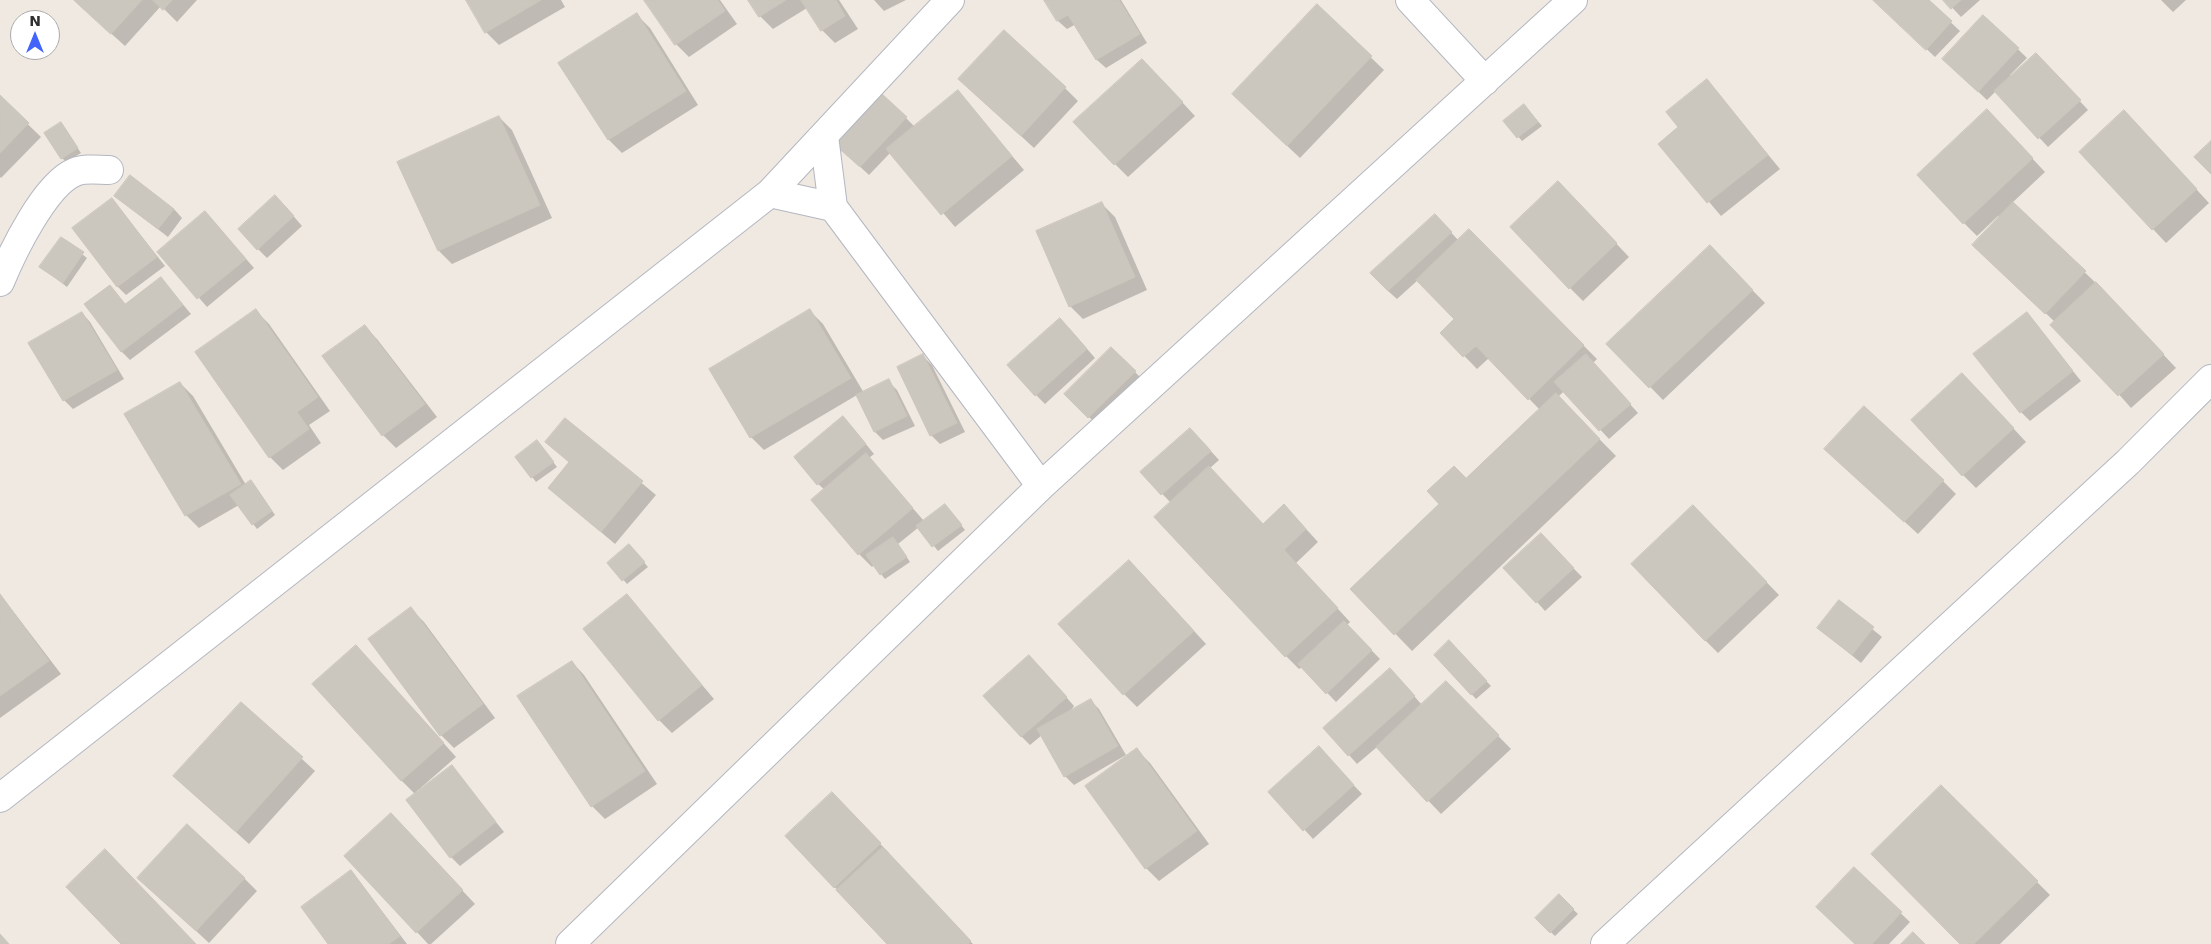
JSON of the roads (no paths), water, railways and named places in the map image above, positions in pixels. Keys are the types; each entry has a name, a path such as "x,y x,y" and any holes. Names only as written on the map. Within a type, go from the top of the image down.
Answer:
{"street":[{"path":"0,798 770,193 950,0"},
{"path":"1410,0 1485,81"},
{"path":"570,944 1041,486 1573,0"},
{"path":"824,136 833,207 1041,486"},
{"path":"0,282 10,258 50,192 75,172 109,170"},
{"path":"770,193 833,207"},
{"path":"1605,944 2128,462 2211,378"}]}
